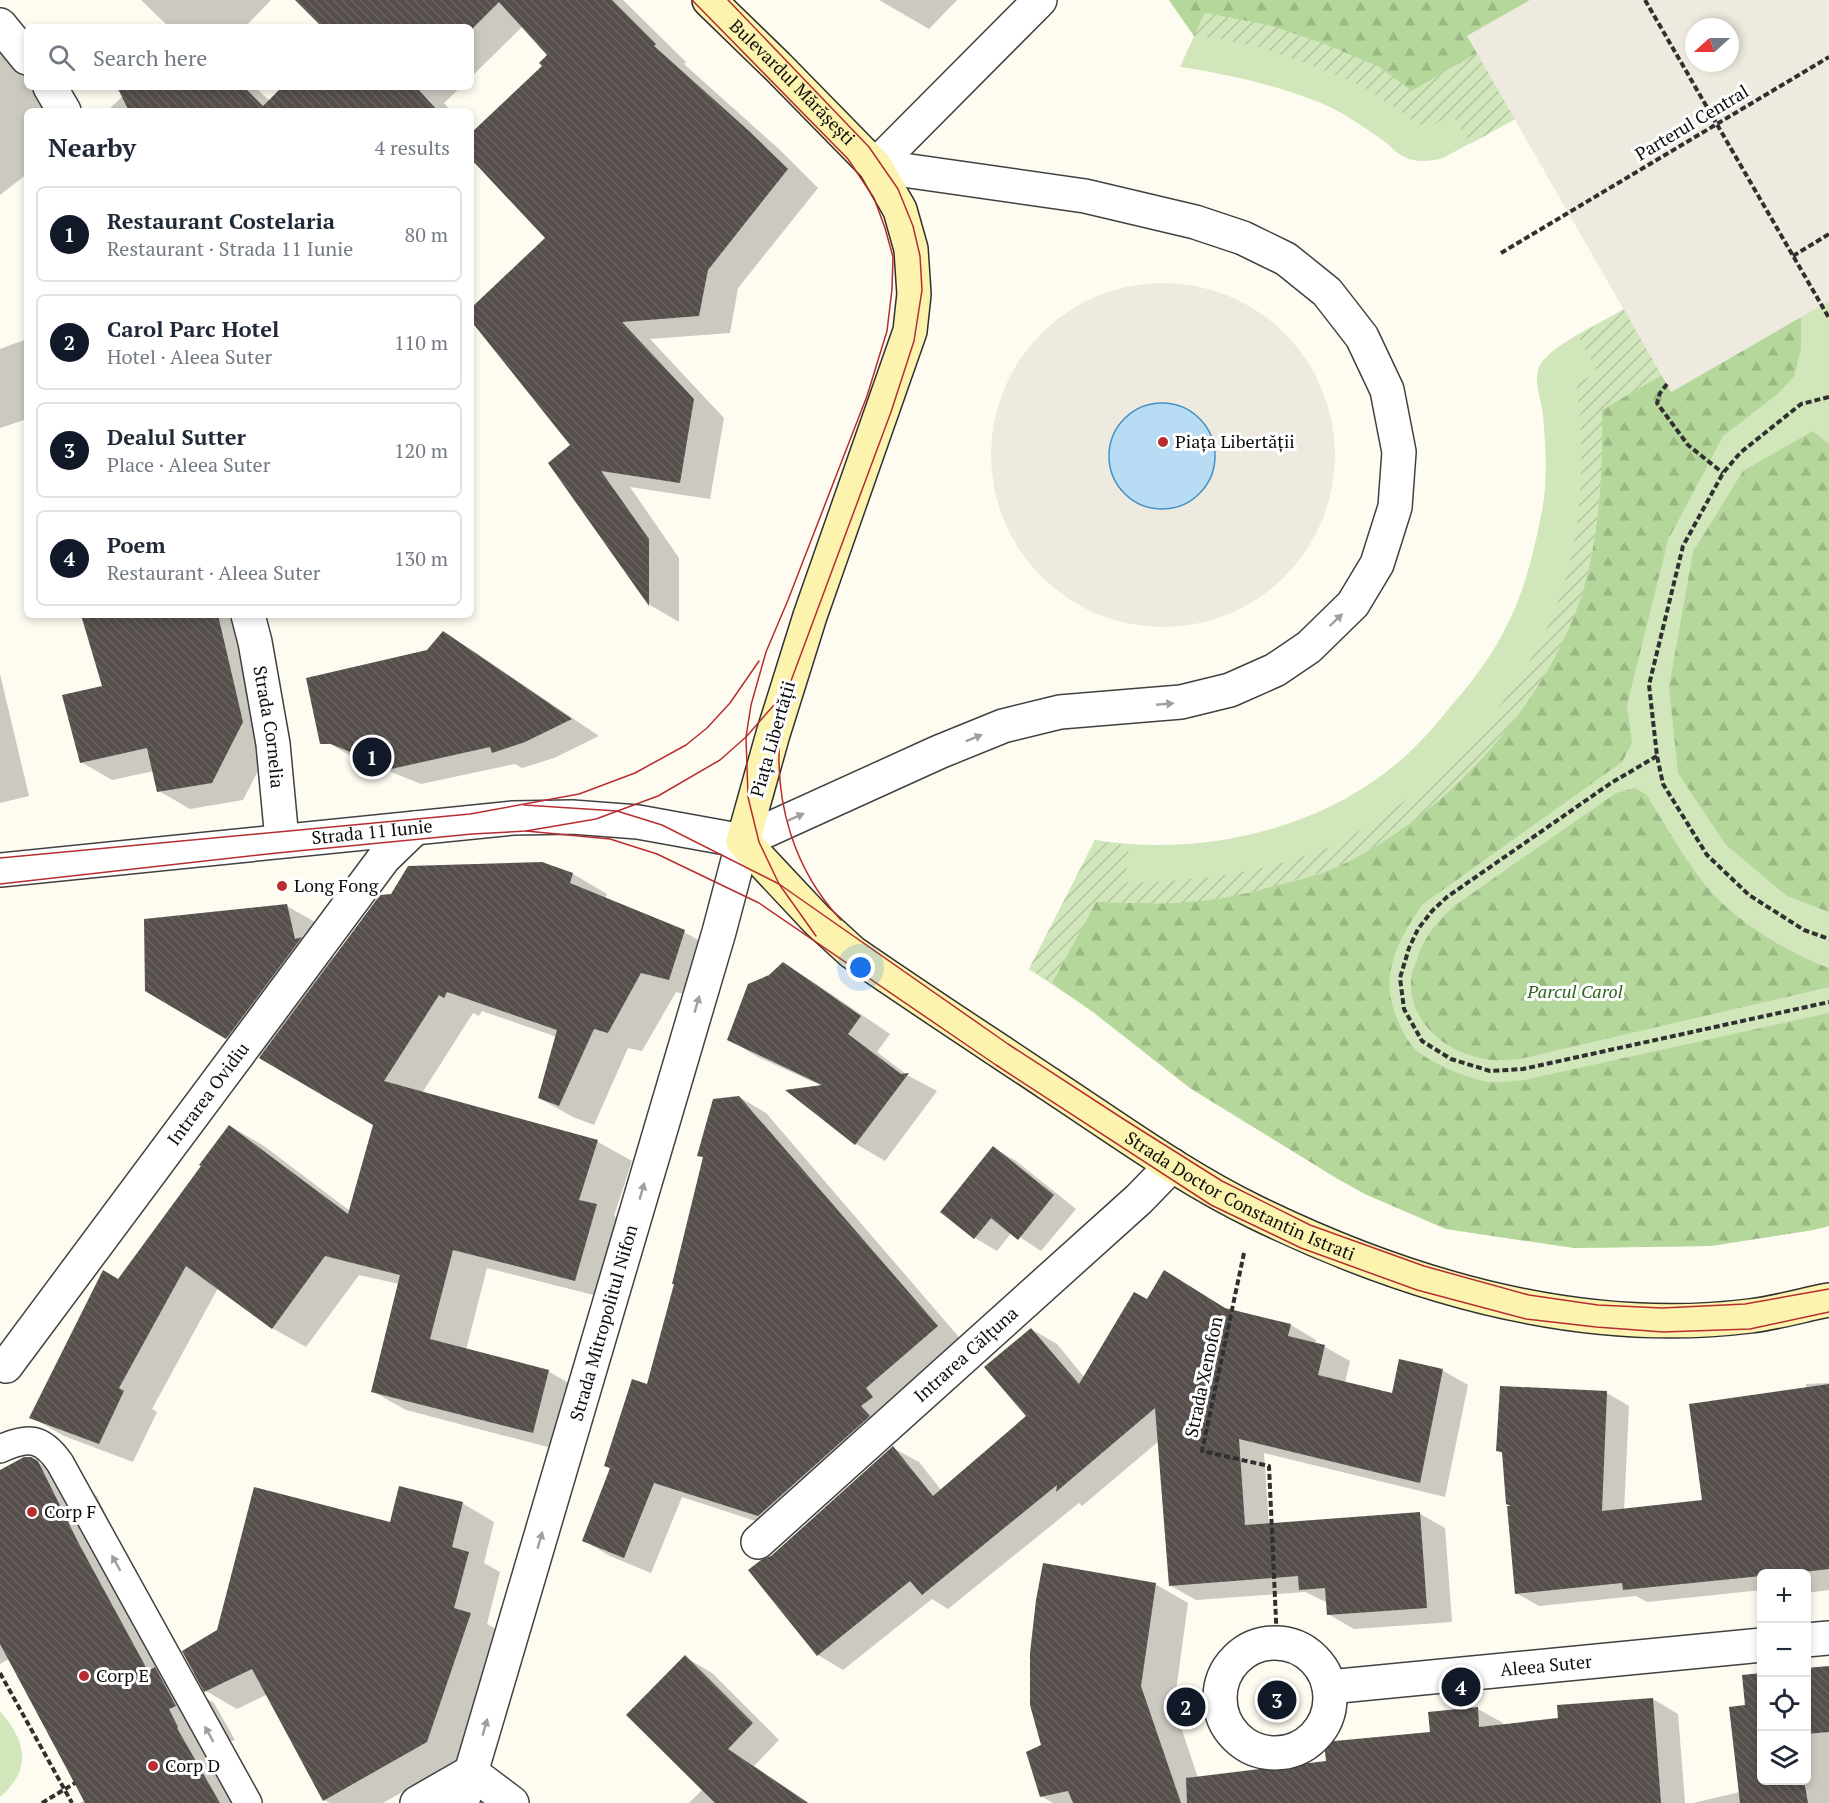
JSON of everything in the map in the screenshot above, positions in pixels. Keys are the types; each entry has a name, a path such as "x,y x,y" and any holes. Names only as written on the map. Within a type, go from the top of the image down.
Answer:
{"main road":[{"name":"Bulevardul Mărășești","path":"709,0 875,166"},
{"name":"Piața Libertății","path":"743,842 773,734 810,616 910,331 914,294 912,249 900,210 875,166"},
{"name":"Strada Doctor Constantin Istrati","path":"743,842 817,920 852,952 1172,1165 1253,1211 1307,1236 1422,1280 1538,1308 1591,1316 1707,1320 1752,1316 1829,1300"}],"street":[{"path":"875,166 1040,0"},
{"path":"0,25 24,54"},
{"path":"52,90 62,108"},
{"path":"743,842 939,752 1003,726 1060,712 1181,702 1230,690 1275,670 1309,647 1353,604 1377,564 1395,507 1399,452 1387,390 1362,337 1327,292 1286,259 1243,238 1195,222 1085,196 875,166"},
{"name":"Strada Cornelia","path":"249,618 273,744 282,840"},
{"name":"Strada 11 Iunie","path":"0,870 513,818 572,817 662,825 743,842"},
{"name":"Intrarea Ovidiu","path":"6,1366 384,858 415,828"},
{"name":"Strada Mitropolitul Nifon","path":"462,1803 743,842"},
{"name":"Intrarea Călțuna","path":"758,1542 1138,1199 1172,1165"},
{"path":"1811,1640 1829,1638"},
{"path":"1277,1642 1296,1646 1311,1656 1323,1670 1329,1687 1330,1706 1324,1723 1313,1738 1299,1748 1280,1753 1262,1752 1245,1745 1231,1733 1223,1718 1219,1699 1221,1681 1229,1665 1243,1652 1260,1644 1277,1642"},
{"name":"Aleea Suter","path":"1329,1687 1757,1645"},
{"path":"417,1803 471,1772 512,1803"}],"lane":[{"path":"0,1449 22,1440 38,1441 56,1456 248,1803"}],"path":[{"path":"1645,0 1829,318"},
{"name":"Parterul Central","path":"1501,254 1829,57"},
{"path":"1793,256 1829,234"},
{"path":"1666,384 1657,403 1688,445 1723,473"},
{"path":"1829,398 1801,404 1740,453 1723,473 1683,546 1649,685 1657,756 1663,784 1707,855 1749,895 1804,930 1829,939"},
{"path":"1657,756 1611,783 1447,897 1432,911 1418,929 1409,948 1400,978 1404,1009 1422,1041 1451,1059 1490,1071 1523,1069 1829,1002"},
{"name":"Strada Xenofon","path":"1253,1211 1202,1451 1269,1466 1277,1642"},
{"path":"0,1673 72,1803"},
{"path":"42,1803 75,1783"}],"green space":[{"name":"Parcul Carol","path":"1169,0 1829,0 1829,1226 1710,1246 1574,1248 1446,1229 1365,1194 1190,1088 1093,1012 1029,969 1095,840 1176,845 1217,841 1257,833 1297,821 1370,784 1402,759 1428,734 1471,683 1497,644 1517,603 1528,571 1541,516 1546,479 1543,416 1537,379 1539,367 1544,359 1564,343 1624,309 1515,119 1443,158 1416,161 1403,157 1376,136 1326,105 1285,90 1180,67 1194,36"},
{"path":"1169,0 1530,0 1467,36 1477,53 1412,91 1377,66 1322,43 1268,25 1205,13 1194,36"},
{"path":"1205,13 1268,25 1322,43 1377,66 1412,91 1477,53 1515,119 1470,144 1452,114 1426,129 1364,87 1314,66 1262,48 1194,36"},
{"path":"1624,309 1662,375 1602,410 1598,512 1588,572 1573,617 1552,662 1525,705 1493,746 1458,783 1419,816 1378,845 1337,867 1236,896 1173,903 1096,902 1052,983 1029,969 1095,840 1129,846 1125,882 1211,877 1274,865 1325,849 1365,828 1431,780 1461,752 1513,688 1552,617 1562,590 1576,532 1579,502 1581,441 1576,384 1598,372 1578,336"},
{"path":"1801,317 1801,349 1794,376 1780,392 1723,436 1668,540 1627,705 1632,743 1622,762 1423,904 1398,946 1389,983 1395,1013 1403,1032 1413,1047 1427,1058 1448,1069 1488,1082 1524,1080 1829,1013 1829,1226 1710,1246 1574,1248 1446,1229 1365,1194 1190,1088 1052,983 1096,902 1185,902 1280,884 1323,873 1378,845 1419,816 1458,783 1493,746 1525,705 1552,662 1573,617 1588,572 1598,512 1602,451 1601,410 1662,375 1672,392"},
{"path":"1813,431 1829,444 1829,912 1787,896 1726,845 1678,773 1669,687 1693,552 1743,471"},
{"path":"1635,788 1646,794 1691,866 1712,893 1745,923 1773,941 1802,957 1829,968 1829,987 1520,1059 1495,1060 1476,1057 1447,1045 1425,1024 1412,996 1413,971 1426,938 1454,906 1616,793"},
{"path":"0,1711 16,1733 22,1755 18,1776 0,1797"}],"shaded area":[{"path":"1530,0 1829,0 1829,301 1671,392 1467,36"},
{"name":"Piața Libertății","path":"1163,283 1197,286 1229,296 1259,312 1285,333 1306,359 1322,389 1332,421 1335,455 1332,489 1322,521 1306,551 1285,577 1259,598 1229,614 1197,624 1163,627 1129,624 1097,614 1067,598 1041,577 1020,551 1004,521 994,489 991,455 994,421 1004,389 1020,359 1041,333 1067,312 1097,296 1129,286"}],"water":[{"path":"1162,403 1182,407 1199,419 1211,436 1215,456 1211,476 1199,493 1182,505 1162,509 1142,505 1125,493 1113,476 1109,456 1113,436 1125,419 1142,407"}],"building":[{"path":"295,0 612,0 656,44 654,46 788,169 708,270 699,316 622,322 694,399 680,483 601,471 649,539 649,606 548,463 570,445 474,325 474,305 545,238 474,162 474,130 542,66 539,63 547,55 499,2 474,27 474,24 319,24"},
{"path":"118,90 247,90 263,106 279,90 419,90 435,108 128,108"},
{"path":"82,618 219,618 243,722 212,783 157,792 147,748 80,763 62,695 102,686"},
{"path":"443,631 572,719 525,742 492,753 490,747 391,769 331,744 320,744 306,678 427,650"},
{"path":"542,862 573,873 570,883 685,930 669,980 641,973 608,1033 594,1029 559,1106 538,1098 557,1030 447,992 444,998 439,995 384,1081 598,1140 579,1200 597,1204 575,1281 453,1250 430,1339 549,1370 533,1433 371,1392 400,1275 325,1256 272,1329 186,1266 119,1388 124,1391 99,1444 29,1418 103,1270 118,1279 229,1125 348,1214 373,1125 259,1058 380,895 391,894 408,866"},
{"path":"287,904 295,939 302,937 226,1039 145,991 144,919"},
{"path":"783,962 861,1016 848,1034 901,1074 909,1073 855,1145 785,1090 822,1085 727,1040 748,984 769,975"},
{"path":"739,1096 938,1326 866,1388 873,1397 861,1406 870,1416 758,1516 654,1483 624,1558 582,1541 610,1468 604,1466 632,1379 647,1384 674,1284 672,1284 703,1157 697,1156 713,1099"},
{"path":"993,1146 1054,1195 1018,1240 991,1218 974,1239 940,1212"},
{"path":"1164,1270 1225,1308 1291,1324 1288,1336 1325,1345 1318,1375 1392,1393 1399,1359 1443,1369 1420,1483 1239,1439 1245,1525 1420,1512 1427,1608 1327,1615 1325,1588 1299,1590 1298,1576 1169,1586 1155,1408 1056,1492 1057,1485 922,1595 910,1581 817,1656 748,1570 771,1556 893,1446 933,1496 1026,1416 984,1367 1031,1328 1079,1384 1134,1292 1147,1299"},
{"path":"1829,1384 1829,1569 1811,1571 1811,1569 1757,1569 1757,1576 1623,1590 1622,1583 1515,1594 1507,1506 1511,1506 1506,1504 1502,1452 1496,1451 1500,1386 1607,1391 1602,1511 1702,1500 1689,1404"},
{"path":"24,1457 31,1457 38,1461 78,1542 148,1671 155,1667 176,1706 169,1709 177,1728 220,1803 85,1803 0,1644 0,1470"},
{"path":"399,1486 463,1502 452,1547 469,1552 454,1608 471,1613 427,1742 323,1801 252,1669 204,1692 182,1651 217,1630 254,1487 390,1522"},
{"path":"1043,1563 1156,1583 1141,1686 1181,1803 1073,1803 1068,1791 1040,1797 1026,1752 1041,1745 1030,1705 1030,1653"},
{"path":"685,1655 753,1723 728,1749 808,1803 715,1803 626,1715"},
{"path":"1829,1666 1829,1732 1811,1734 1811,1668"},
{"path":"1757,1673 1757,1785 1805,1785 1808,1803 1740,1803 1729,1707 1745,1705 1742,1675"},
{"path":"1653,1698 1661,1803 1187,1803 1186,1778 1326,1761 1324,1742 1430,1732 1428,1712 1478,1707 1479,1727 1558,1718 1557,1705"}],"tram line":[{"path":"692,0 848,159 874,198 893,257 887,331 867,396 766,652 751,705 746,737 748,797 759,842 779,884 816,936"},
{"path":"728,0 869,147 898,189 913,226 920,256 922,290 914,341 891,412 788,689 783,711 779,759 784,810 799,857 811,879 841,920"},
{"path":"0,858 470,814 579,794 635,773 686,745 707,728 730,703 759,661"},
{"path":"0,884 277,853 526,831 596,819 658,796 720,760 746,737 788,689"},
{"path":"524,805 617,811 662,825 779,884 1008,1044 1125,1120 1222,1181 1310,1225 1424,1266 1529,1295 1598,1305 1662,1308 1745,1304 1829,1289"},
{"path":"526,831 610,839 657,854 759,903 996,1065 1211,1205 1301,1248 1417,1290 1526,1319 1663,1332 1750,1329 1829,1312"}],"place":[{"name":"Piața Libertății","path":"1163,442"},
{"name":"Restaurant Costelaria","path":"372,757"},
{"name":"Long Fong","path":"282,886"},
{"name":"Corp F","path":"32,1512"},
{"name":"Corp E","path":"84,1676"},
{"name":"Poem","path":"1461,1687"},
{"name":"Dealul Sutter","path":"1277,1700"},
{"name":"Carol Parc Hotel","path":"1186,1707"},
{"name":"Corp D","path":"153,1766"}]}
